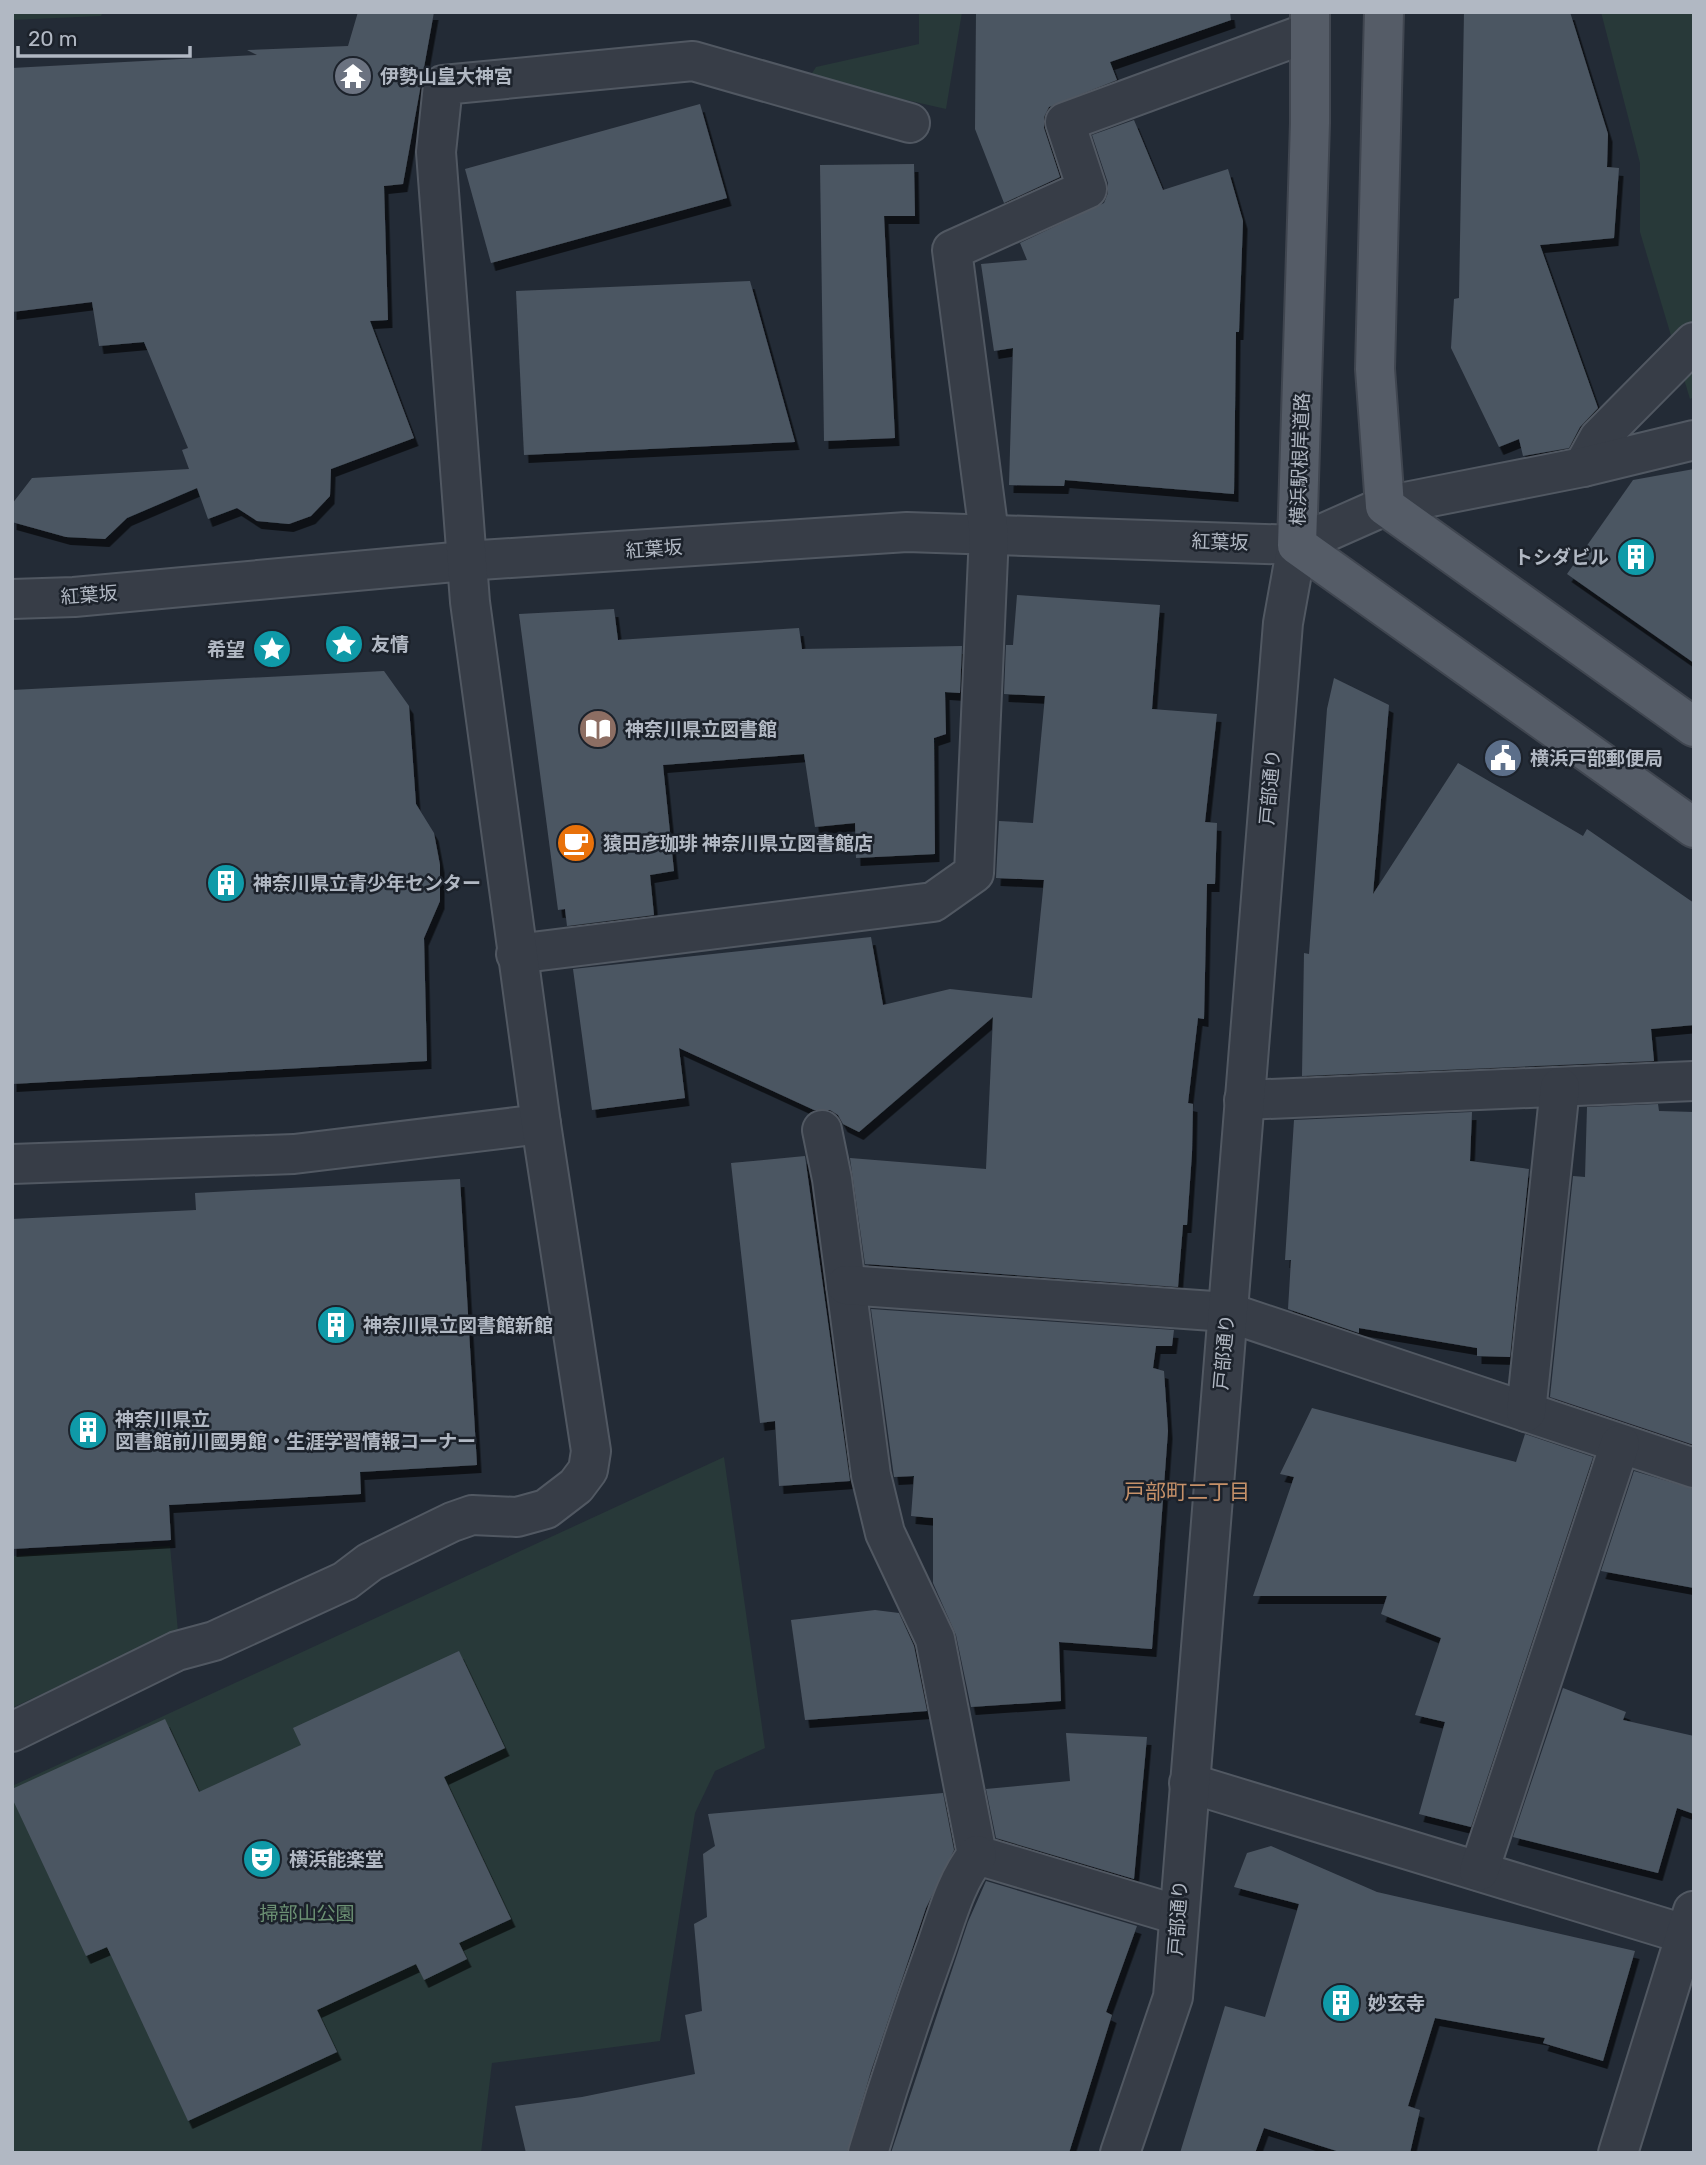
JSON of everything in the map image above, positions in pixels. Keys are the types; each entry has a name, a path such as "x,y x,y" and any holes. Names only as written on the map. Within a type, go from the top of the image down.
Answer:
{"main road":[{"path":"1384,12 1375,369 1385,506 1694,727"},
{"name":"横浜駅根岸道路","path":"1310,22 1297,545 1694,828"}],"street":[{"path":"516,954 933,902 974,873 989,534 952,250 1087,189 1065,122 1310,22"},
{"path":"12,1731 177,1651 214,1641 345,1581 370,1562 453,1522 472,1515 517,1517 546,1509 576,1486 588,1470 591,1451 516,954 465,561 436,152 443,85 693,61 910,123"},
{"path":"1583,467 1599,438 1694,342"},
{"path":"1297,545 1385,506 1583,467 1694,440"},
{"name":"紅葉坂","path":"12,599 74,597 465,561 907,532 1297,545"},
{"name":"戸部通り","path":"1120,2153 1173,1997 1283,623 1297,545"},
{"path":"1244,1100 1694,1081"},
{"path":"1526,1412 1560,1087"},
{"path":"12,1164 294,1154 541,1124"},
{"path":"822,1130 871,1475 886,1533 935,1639 977,1855 969,1865 950,1907 902,2042 868,2153"},
{"path":"846,1286 1227,1312 1694,1468"},
{"path":"1479,1871 1620,1444"},
{"path":"1189,1783 1479,1871 1691,1927 1618,2153"},
{"path":"977,1855 1178,1915"}],"green space":[{"path":"12,12 103,12 101,16 12,20"},
{"path":"832,12 962,12 946,109 809,78 816,67 919,44 919,14"},
{"path":"1601,12 1694,12 1694,397 1690,399 1640,232 1640,163"},
{"name":"掃部山公園","path":"724,1457 765,1748 715,1771 695,1813 660,2041 492,2063 481,2153 12,2153 12,1786"},
{"path":"170,1546 178,1631 12,1708 12,1556"}],"building":[{"path":"358,12 434,12 403,184 384,186 388,320 370,321 414,438 331,469 330,496 311,516 289,524 257,521 237,508 208,519 197,488 127,518 105,539 66,537 12,522 12,504 32,478 189,469 182,450 188,448 144,342 99,346 92,302 12,312 12,68 257,55 247,50 348,46"},
{"path":"976,12 1230,12 1231,20 1110,62 1117,80 1049,107 1044,117 1044,128 1060,177 1004,203 975,129"},
{"path":"1464,12 1570,12 1608,134 1607,167 1619,168 1614,238 1540,245 1598,408 1580,427 1569,448 1523,456 1519,439 1499,447 1451,348 1454,299 1459,298"},
{"path":"700,104 727,198 491,263 465,169"},
{"path":"1134,120 1163,190 1228,169 1243,221 1239,332 1236,332 1234,494 1065,480 1064,486 1009,485 1013,348 994,351 981,264 1027,260 1020,243 1104,203 1108,183 1092,135"},
{"path":"914,164 915,216 884,216 895,438 824,441 820,165"},
{"path":"750,281 795,442 524,455 516,291"},
{"name":"トシダビル","path":"1694,469 1694,663 1567,574 1633,480"},
{"path":"1017,595 1160,605 1152,709 1217,714 1205,822 1217,823 1215,884 1207,884 1204,1019 1198,1018 1188,1103 1193,1104 1192,1153 1187,1225 1183,1225 1178,1287 865,1264 850,1158 986,1169 993,1017 859,1132 843,1124 838,1115 830,1110 814,1110 679,1048 685,1098 592,1110 573,969 871,937 883,1005 950,989 1032,998 1044,880 996,878 999,821 1033,823 1045,696 1004,694 1006,645 1013,645"},
{"path":"614,609 618,640 799,628 802,649 962,646 960,693 945,692 946,734 934,738 935,854 856,858 855,823 815,827 804,754 663,765 674,871 650,875 654,915 567,926 565,909 558,910 519,614"},
{"name":"神奈川県立青少年センター","path":"384,671 409,706 416,804 434,833 440,865 440,901 424,938 427,1061 12,1084 12,690"},
{"path":"1334,678 1389,705 1373,894 1458,763 1583,836 1587,829 1694,903 1694,1025 1651,1029 1654,1061 1302,1076 1304,953 1309,954 1327,709"},
{"path":"1658,1104 1659,1111 1694,1112 1694,1445 1550,1397 1573,1176 1585,1177 1587,1107"},
{"path":"1472,1112 1470,1161 1529,1169 1510,1357 1477,1356 1477,1348 1359,1328 1359,1333 1288,1309 1291,1260 1285,1260 1294,1120"},
{"path":"805,1156 850,1481 779,1486 775,1421 760,1423 731,1163"},
{"path":"460,1179 477,1465 360,1472 361,1494 169,1505 171,1540 12,1549 12,1219 196,1210 195,1193"},
{"path":"871,1309 1174,1330 1172,1346 1156,1346 1153,1368 1164,1371 1168,1431 1152,1649 1059,1642 1061,1701 971,1707 956,1635 933,1583 933,1518 911,1516 914,1476 894,1477"},
{"path":"1312,1408 1516,1462 1525,1434 1593,1457 1471,1827 1419,1814 1445,1722 1415,1715 1441,1638 1381,1614 1387,1596 1253,1596 1294,1477 1280,1474"},
{"path":"1634,1471 1694,1489 1694,1588 1601,1571"},
{"path":"875,1610 899,1613 914,1646 927,1711 805,1720 791,1620"},
{"name":"横浜能楽堂","path":"459,1651 505,1748 444,1777 511,1919 459,1943 467,1959 424,1980 416,1964 317,2010 337,2052 188,2121 107,1947 86,1956 12,1798 12,1789 165,1719 199,1792 301,1745 293,1728"},
{"path":"1563,1688 1626,1712 1623,1720 1694,1736 1694,1814 1677,1808 1658,1873 1513,1837"},
{"path":"1066,1733 1147,1737 1134,1879 996,1838 986,1789 1070,1781"},
{"path":"943,1793 954,1850 926,1908 871,2071 847,2153 526,2153 515,2106 582,2097 695,2074 685,2015 702,2011 694,1924 707,1917 703,1854 715,1846 708,1814"},
{"path":"1271,1846 1377,1892 1635,1951 1603,2061 1543,2043 1545,2038 1435,2018 1408,2106 1420,2110 1410,2153 1343,2153 1264,2128 1255,2153 1180,2153 1225,2006 1265,2017 1299,1904 1234,1887 1247,1853"},
{"path":"986,1881 1137,1926 1106,2012 1112,2015 1069,2153 891,2153 968,1922"}],"place":[{"name":"伊勢山皇大神宮","path":"353,76"},
{"name":"トシダビル","path":"1636,557"},
{"name":"友情","path":"344,644"},
{"name":"希望","path":"272,649"},
{"name":"神奈川県立図書館","path":"598,729"},
{"name":"横浜戸部郵便局","path":"1503,758"},
{"name":"猿田彦珈琲 神奈川県立図書館店","path":"576,843"},
{"name":"神奈川県立青少年センター","path":"226,883"},
{"name":"神奈川県立図書館新館","path":"336,1325"},
{"name":"神奈川県立 図書館前川國男館・生涯学習情報コーナー","path":"88,1430"},
{"name":"横浜能楽堂","path":"262,1859"},
{"name":"妙玄寺","path":"1341,2003"}],"district":[{"name":"戸部町二丁目","path":"1187,1491"}]}
